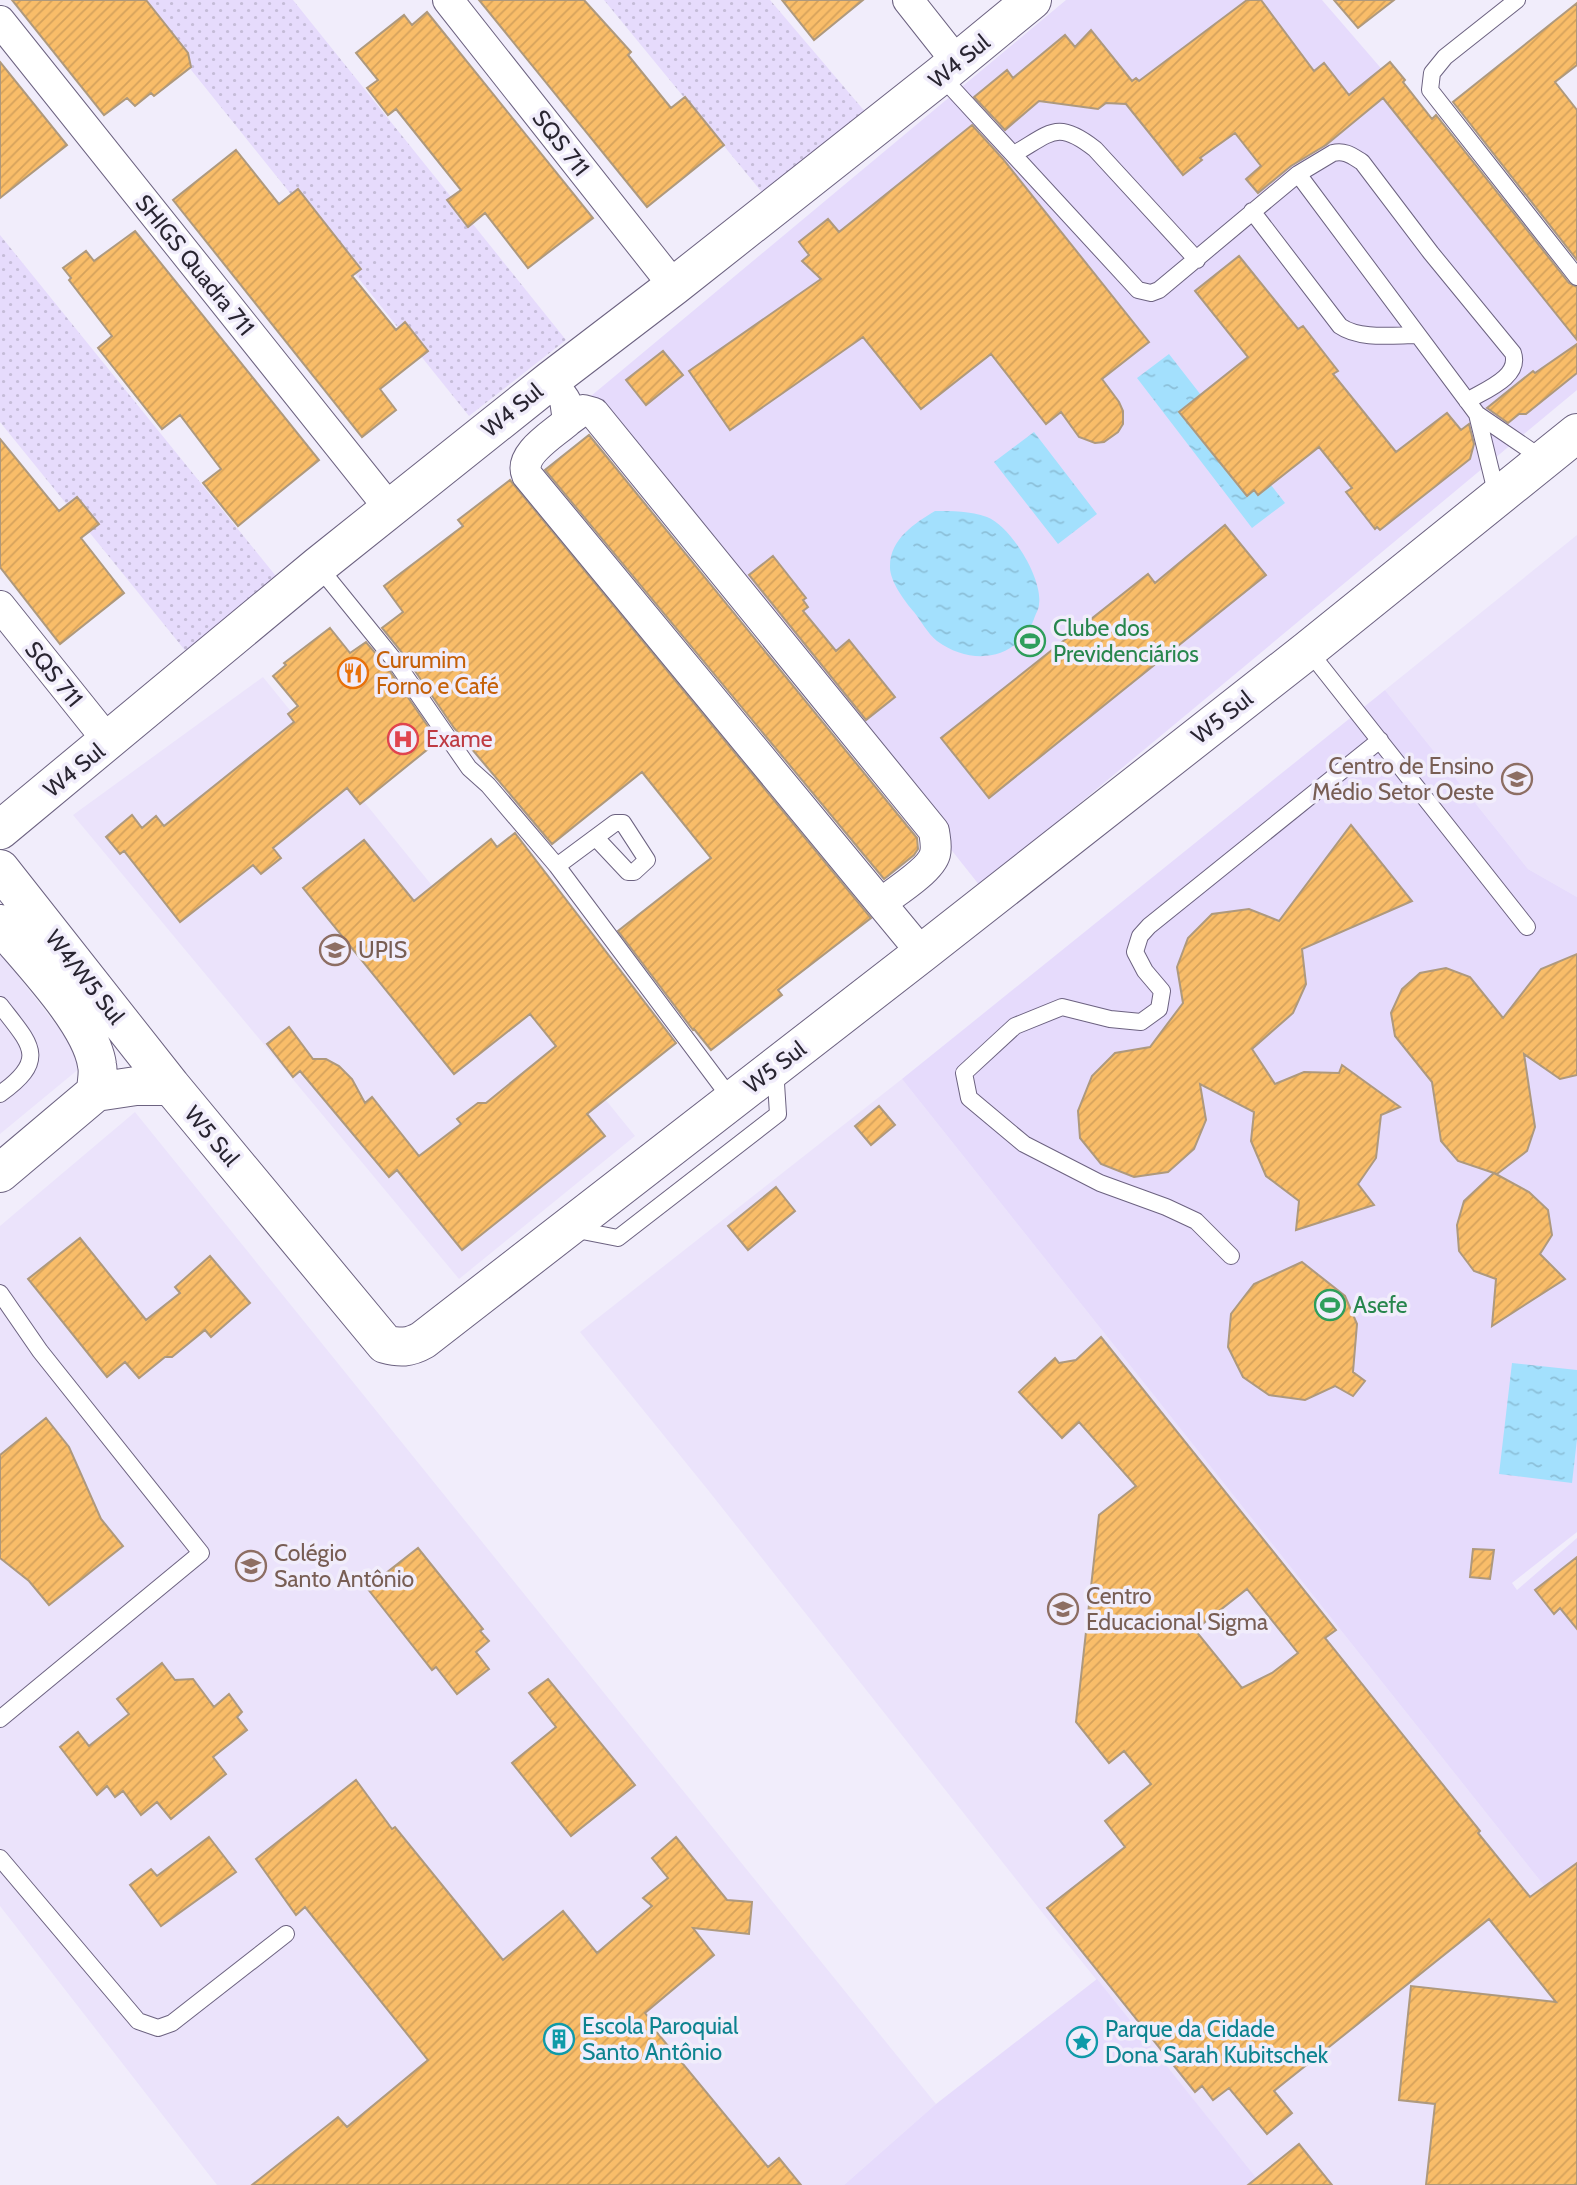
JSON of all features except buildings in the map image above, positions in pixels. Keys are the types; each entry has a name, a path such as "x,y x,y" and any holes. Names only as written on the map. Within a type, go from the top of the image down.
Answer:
{"main road":[{"name":"W4 Sul","path":"0,830 318,566 949,69 1032,0"},
{"name":"W5 Sul","path":"96,1092 136,1086 171,1086 385,1344 399,1348 411,1346 423,1340 922,953 1308,650 1577,433"},
{"name":"W4/W5 Sul","path":"0,869 171,1086"},
{"name":"W4/W5 Sul","path":"0,924 80,1021 98,1067 96,1092"},
{"path":"0,1173 96,1092"}],"street":[{"name":"SQS 711","path":"448,0 674,286"},
{"path":"908,0 949,69"},
{"name":"SHIGS Quadra 711","path":"0,21 390,509"},
{"path":"551,380 565,400 568,421"},
{"path":"881,903 921,872 935,857 934,831 594,413 583,410 527,457 524,468 527,475 922,953"},
{"name":"SQS 711","path":"0,606 109,742"}],"lane":[{"path":"1517,0 1445,57 1432,73 1430,90 1577,277"},
{"path":"949,69 1014,154 1138,290 1152,293 1159,290 1298,174 1339,152 1362,162 1454,282 1507,342 1516,361 1511,373 1472,407"},
{"path":"1014,154 1054,131 1066,131 1081,138 1095,149 1197,260"},
{"path":"1298,174 1472,407 1543,459"},
{"path":"1252,211 1340,326 1365,334 1418,335"},
{"path":"1472,407 1497,496"},
{"path":"318,566 395,661 469,768 488,785 557,866 732,1100"},
{"path":"1308,650 1527,927"},
{"path":"1231,1256 1196,1221 1100,1183 1024,1144 969,1098 964,1073 1015,1026 1062,1007 1110,1019 1141,1022 1159,1009 1162,991 1145,971 1135,952 1140,936 1380,740"},
{"path":"557,866 596,838"},
{"path":"0,1005 25,1037 32,1053 30,1066 20,1079 0,1094"},
{"path":"566,1228 618,1238 629,1230 778,1114 775,1066"},
{"path":"0,1293 40,1351 201,1553 0,1719"},
{"path":"0,1857 138,2021 158,2028 172,2023 286,1934"}],"shaded area":[{"path":"135,0 293,0 566,340 469,416"},
{"path":"604,0 770,0 867,114 765,196"},
{"name":"Clube dos Previdenciários","path":"1066,0 1322,0 1577,295 1577,390 980,886 591,396"},
{"path":"0,235 284,586 192,659 0,422"},
{"name":"Centro de Ensino Médio Setor Oeste","path":"1577,535 1577,897 1528,869 1385,690"},
{"name":"UPIS","path":"263,677 635,1136 459,1279 73,815"},
{"name":"Asefe","path":"1385,690 1528,869 1577,897 1577,1532 1512,1583 1517,1590 1577,1538 1577,1927 902,1079"},
{"path":"0,953 86,1063 0,1134"},
{"name":"Centro Educacional Sigma","path":"902,1079 1577,1927 1577,2185 1262,2185 580,1332"},
{"name":"Colégio Santo Antônio","path":"135,1112 936,2104 844,2185 217,2185 0,1906 0,1226"},
{"name":"Parque da Cidade Dona Sarah Kubitschek","path":"1097,1979 1262,2185 844,2185 936,2104"}],"water":[{"path":"1169,354 1285,503 1252,528 1137,378"},
{"path":"1034,432 1097,514 1058,544 994,462"},
{"path":"935,511 974,514 996,522 1015,542 1031,568 1039,593 1038,608 1026,633 1005,651 978,656 950,649 928,631 895,584 890,572 894,548 905,533"},
{"path":"1512,1363 1577,1370 1577,1439 1572,1483 1499,1474"}],"place":[{"name":"Clube dos Previdenciários","path":"1030,641"},
{"name":"Curumim Forno e Café","path":"353,673"},
{"name":"Exame","path":"403,739"},
{"name":"Centro de Ensino Médio Setor Oeste","path":"1517,779"},
{"name":"UPIS","path":"335,950"},
{"name":"Asefe","path":"1330,1305"},
{"name":"Colégio Santo Antônio","path":"251,1566"},
{"name":"Centro Educacional Sigma","path":"1063,1609"},
{"name":"Escola Paroquial Santo Antônio","path":"559,2039"},
{"name":"Parque da Cidade Dona Sarah Kubitschek","path":"1082,2042"}]}
